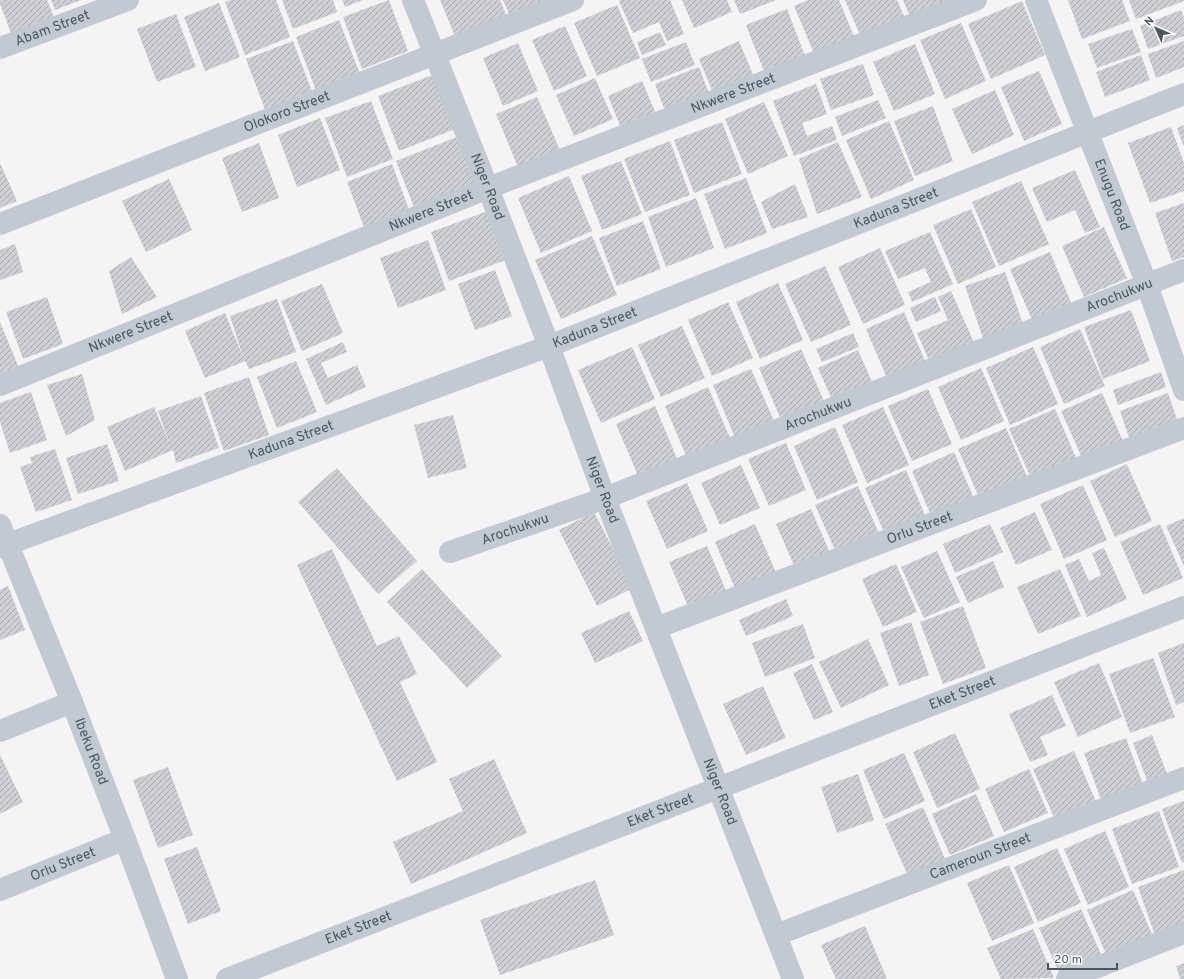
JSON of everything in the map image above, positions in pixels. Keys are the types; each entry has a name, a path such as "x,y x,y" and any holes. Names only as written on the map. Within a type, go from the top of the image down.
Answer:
{"street":[{"name":"Abam Street","path":"0,48 128,0"},
{"name":"Niger Road","path":"413,0 436,54 549,346 604,498 793,979"},
{"name":"Olokoro Street","path":"0,224 573,0"},
{"name":"Nkwere Street","path":"0,385 488,188 976,0"},
{"name":"Enugu Road","path":"1036,0 1147,285 1184,390"},
{"name":"Kaduna Street","path":"2,539 549,346 1184,94"},
{"name":"Arochukwu","path":"450,552 604,498 1184,270"},
{"name":"Orlu Street","path":"656,628 1184,428"},
{"name":"Ibeku Road","path":"2,539 72,702 177,979"},
{"name":"Eket Street","path":"226,979 717,787 1184,607"},
{"path":"0,731 72,702"},
{"name":"Cameroun Street","path":"776,935 1184,778"},
{"name":"Orlu Street","path":"0,890 125,839"},
{"path":"1067,979 1184,933"}],"building":[{"path":"0,0 47,0 54,17 11,33 0,4"},
{"path":"51,0 81,0 55,10"},
{"path":"231,0 276,0 290,37 245,55 225,2"},
{"path":"282,0 333,0 337,12 293,29"},
{"path":"342,0 363,0 345,7"},
{"path":"389,0 408,51 362,69 343,17"},
{"path":"440,0 500,0 508,19 457,41"},
{"path":"503,0 556,0 512,21"},
{"path":"670,0 684,34 667,41 659,22 633,33 619,1"},
{"path":"682,0 727,0 732,12 694,28"},
{"path":"734,0 776,0 740,14"},
{"path":"808,0 839,0 856,41 816,58 794,6"},
{"path":"845,0 897,0 907,23 863,42"},
{"path":"903,0 954,0 911,19"},
{"path":"1068,0 1122,0 1130,21 1082,39"},
{"path":"1129,0 1184,0 1184,1 1136,19"},
{"path":"1022,1 1045,55 991,79 968,24"},
{"path":"219,3 240,57 205,71 184,17"},
{"path":"617,5 640,58 597,76 574,23"},
{"path":"787,9 807,61 766,76 746,25"},
{"path":"1181,10 1184,18 1184,36 1148,49 1140,26"},
{"path":"176,14 196,67 157,82 137,29"},
{"path":"339,20 360,74 316,91 296,37"},
{"path":"961,23 986,81 945,99 920,40"},
{"path":"565,26 587,76 554,91 532,40"},
{"path":"1132,29 1141,52 1097,68 1088,44"},
{"path":"660,32 666,45 642,55 637,42"},
{"path":"293,41 314,97 267,115 246,59"},
{"path":"739,41 754,77 714,95 699,59"},
{"path":"1184,41 1184,67 1156,78 1148,54"},
{"path":"686,42 695,65 651,82 642,59"},
{"path":"518,43 538,91 503,106 483,58"},
{"path":"915,44 935,94 894,111 873,62"},
{"path":"1141,55 1150,80 1105,97 1096,72"},
{"path":"863,64 874,95 831,110 820,79"},
{"path":"699,67 709,93 665,111 655,84"},
{"path":"1039,71 1062,124 1024,141 1001,87"},
{"path":"435,74 455,129 399,151 378,96"},
{"path":"595,78 613,119 574,136 556,95"},
{"path":"642,81 656,114 621,128 608,96"},
{"path":"816,84 827,114 802,123 807,136 832,126 837,140 794,156 773,101"},
{"path":"995,90 1014,135 972,154 952,109"},
{"path":"537,97 562,155 520,172 496,114"},
{"path":"878,100 886,118 842,136 835,117"},
{"path":"371,101 393,159 347,177 325,118"},
{"path":"764,102 788,156 748,174 725,119"},
{"path":"933,106 953,161 915,176 894,121"},
{"path":"320,118 340,170 297,187 278,135"},
{"path":"889,121 914,180 871,199 846,140"},
{"path":"722,122 742,174 694,193 674,140"},
{"path":"1184,125 1184,147 1177,128"},
{"path":"1171,127 1184,163 1184,191 1150,203 1128,143"},
{"path":"462,135 480,182 414,207 396,161"},
{"path":"670,141 690,195 645,212 624,159"},
{"path":"838,142 862,197 817,214 799,159"},
{"path":"259,143 279,198 242,212 222,158"},
{"path":"621,161 642,214 602,230 581,176"},
{"path":"0,163 17,201 0,208"},
{"path":"392,164 411,215 366,232 347,182"},
{"path":"1075,170 1100,227 1085,233 1075,210 1047,222 1032,188"},
{"path":"569,176 592,231 541,253 518,198"},
{"path":"746,178 767,233 725,249 704,194"},
{"path":"169,179 192,230 146,252 122,201"},
{"path":"1021,181 1049,244 999,266 972,202"},
{"path":"795,184 808,217 772,229 761,202"},
{"path":"696,198 714,248 666,267 648,217"},
{"path":"1184,203 1184,257 1172,261 1155,213"},
{"path":"971,209 996,267 958,284 933,225"},
{"path":"488,211 506,260 449,281 431,232"},
{"path":"643,221 661,269 617,286 599,238"},
{"path":"1104,227 1127,278 1084,297 1062,246"},
{"path":"930,232 953,284 912,302 908,292 931,282 925,268 898,279 885,251"},
{"path":"592,236 617,295 561,319 535,260"},
{"path":"428,240 446,290 398,308 380,258"},
{"path":"15,244 23,272 0,280 0,250"},
{"path":"880,248 905,305 863,324 838,267"},
{"path":"1050,252 1072,305 1033,322 1010,269"},
{"path":"131,257 157,297 122,314 109,271"},
{"path":"825,266 851,325 811,342 785,284"},
{"path":"495,270 512,316 475,330 458,284"},
{"path":"1005,272 1023,324 983,338 965,286"},
{"path":"778,283 803,340 760,359 736,302"},
{"path":"322,284 343,333 302,351 281,301"},
{"path":"951,291 976,347 932,367 917,333 948,320 938,297"},
{"path":"47,297 63,344 23,359 6,312"},
{"path":"935,297 941,311 916,322 910,308"},
{"path":"277,299 296,352 249,369 245,361 205,378 185,331 225,313 243,357 230,316"},
{"path":"728,302 753,358 712,376 688,320"},
{"path":"1131,310 1150,361 1103,379 1084,327"},
{"path":"904,312 925,361 887,378 866,329"},
{"path":"0,322 19,368 0,376"},
{"path":"682,326 705,378 661,397 638,345"},
{"path":"1080,329 1105,386 1064,404 1040,347"},
{"path":"853,333 859,347 822,362 816,349"},
{"path":"343,342 347,352 321,363 328,378 357,365 366,387 326,405 306,359"},
{"path":"632,347 655,399 601,423 578,370"},
{"path":"1033,347 1058,404 1010,425 986,368"},
{"path":"801,349 824,401 781,420 759,368"},
{"path":"858,350 873,384 833,402 818,368"},
{"path":"296,361 317,412 277,428 257,377"},
{"path":"981,368 1004,421 961,440 938,387"},
{"path":"751,369 775,423 736,440 713,385"},
{"path":"1161,372 1166,387 1118,405 1113,390"},
{"path":"82,374 95,420 66,436 47,385"},
{"path":"249,377 269,435 224,451 204,393"},
{"path":"708,387 730,438 687,458 665,406"},
{"path":"928,389 952,444 912,461 888,406"},
{"path":"31,392 47,440 10,453 0,422 0,403"},
{"path":"1102,393 1123,441 1083,460 1061,411"},
{"path":"1168,393 1179,425 1131,443 1120,411"},
{"path":"201,396 219,448 176,463 173,450 125,471 107,427 154,407 169,442 158,411"},
{"path":"655,406 678,461 639,478 616,424"},
{"path":"883,407 909,465 867,483 842,425"},
{"path":"1055,409 1077,460 1032,480 1009,429"},
{"path":"453,415 467,468 428,478 414,425"},
{"path":"835,427 858,482 817,500 794,446"},
{"path":"1006,428 1028,479 980,500 958,449"},
{"path":"786,443 806,490 769,506 748,459"},
{"path":"107,444 119,481 78,494 66,458"},
{"path":"55,449 72,500 36,512 20,467 32,463 30,457"},
{"path":"954,452 975,501 933,520 912,471"},
{"path":"1127,464 1152,521 1115,537 1090,481"},
{"path":"741,465 760,508 720,525 701,483"},
{"path":"337,468 417,561 378,594 298,502"},
{"path":"906,470 927,520 886,537 865,488"},
{"path":"687,483 708,531 667,549 646,501"},
{"path":"1083,485 1107,540 1064,559 1040,504"},
{"path":"858,486 881,538 838,557 815,505"},
{"path":"811,509 830,553 795,568 776,524"},
{"path":"594,512 633,588 597,606 559,530"},
{"path":"1035,512 1052,550 1016,565 1000,528"},
{"path":"1184,518 1184,566 1166,526"},
{"path":"755,524 777,575 737,593 715,542"},
{"path":"990,524 1003,552 955,573 943,544"},
{"path":"1160,524 1183,578 1143,595 1120,542"},
{"path":"707,546 727,593 689,609 669,562"},
{"path":"1104,548 1127,599 1087,617 1065,565 1079,559 1089,581 1101,575 1092,553"},
{"path":"332,549 377,646 399,636 417,674 400,682 437,762 397,781 297,565"},
{"path":"937,551 960,602 924,618 901,567"},
{"path":"993,561 1004,587 968,603 956,577"},
{"path":"896,564 917,612 883,627 862,579"},
{"path":"422,569 502,656 467,688 387,602"},
{"path":"1060,569 1081,616 1038,634 1017,587"},
{"path":"8,586 25,630 0,640 0,590"},
{"path":"786,599 793,616 746,636 739,620"},
{"path":"963,606 986,668 943,684 920,622"},
{"path":"629,611 643,641 595,663 581,633"},
{"path":"911,622 929,675 899,686 880,633"},
{"path":"803,624 815,658 765,677 752,643"},
{"path":"868,639 889,685 841,708 819,662"},
{"path":"1184,643 1184,702 1176,705 1158,653"},
{"path":"1153,658 1175,717 1130,733 1109,674"},
{"path":"1099,663 1122,717 1078,737 1054,682"},
{"path":"812,664 833,712 814,720 793,673"},
{"path":"763,686 786,738 746,755 723,704"},
{"path":"1052,695 1066,726 1040,737 1048,755 1030,762 1009,714"},
{"path":"955,733 980,789 937,808 913,752"},
{"path":"1152,735 1169,779 1149,786 1133,743"},
{"path":"1126,738 1145,790 1103,805 1084,753"},
{"path":"1074,751 1097,804 1056,822 1033,769"},
{"path":"904,753 925,801 884,819 863,770"},
{"path":"0,755 23,802 0,814"},
{"path":"494,759 527,833 411,884 393,842 463,811 449,779"},
{"path":"168,767 193,835 158,848 133,780"},
{"path":"1029,769 1048,813 1004,832 985,789"},
{"path":"858,774 874,820 837,833 821,787"},
{"path":"976,794 994,836 950,855 932,814"},
{"path":"1184,801 1184,862 1182,863 1162,809"},
{"path":"923,807 945,859 908,876 885,824"},
{"path":"1159,811 1179,867 1132,884 1112,829"},
{"path":"1105,831 1129,887 1088,905 1064,849"},
{"path":"197,847 221,911 188,924 164,859"},
{"path":"1057,848 1081,903 1038,922 1014,867"},
{"path":"1009,865 1034,923 992,941 967,883"},
{"path":"1184,870 1184,934 1158,944 1138,887"},
{"path":"595,880 614,935 500,975 480,920"},
{"path":"1133,890 1155,941 1109,961 1087,910"},
{"path":"1081,909 1103,959 1061,977 1039,928"},
{"path":"865,926 887,979 836,979 821,945"},
{"path":"1033,929 1054,978 1001,979 987,948"},
{"path":"1184,963 1184,979 1180,979 1176,966"}]}
